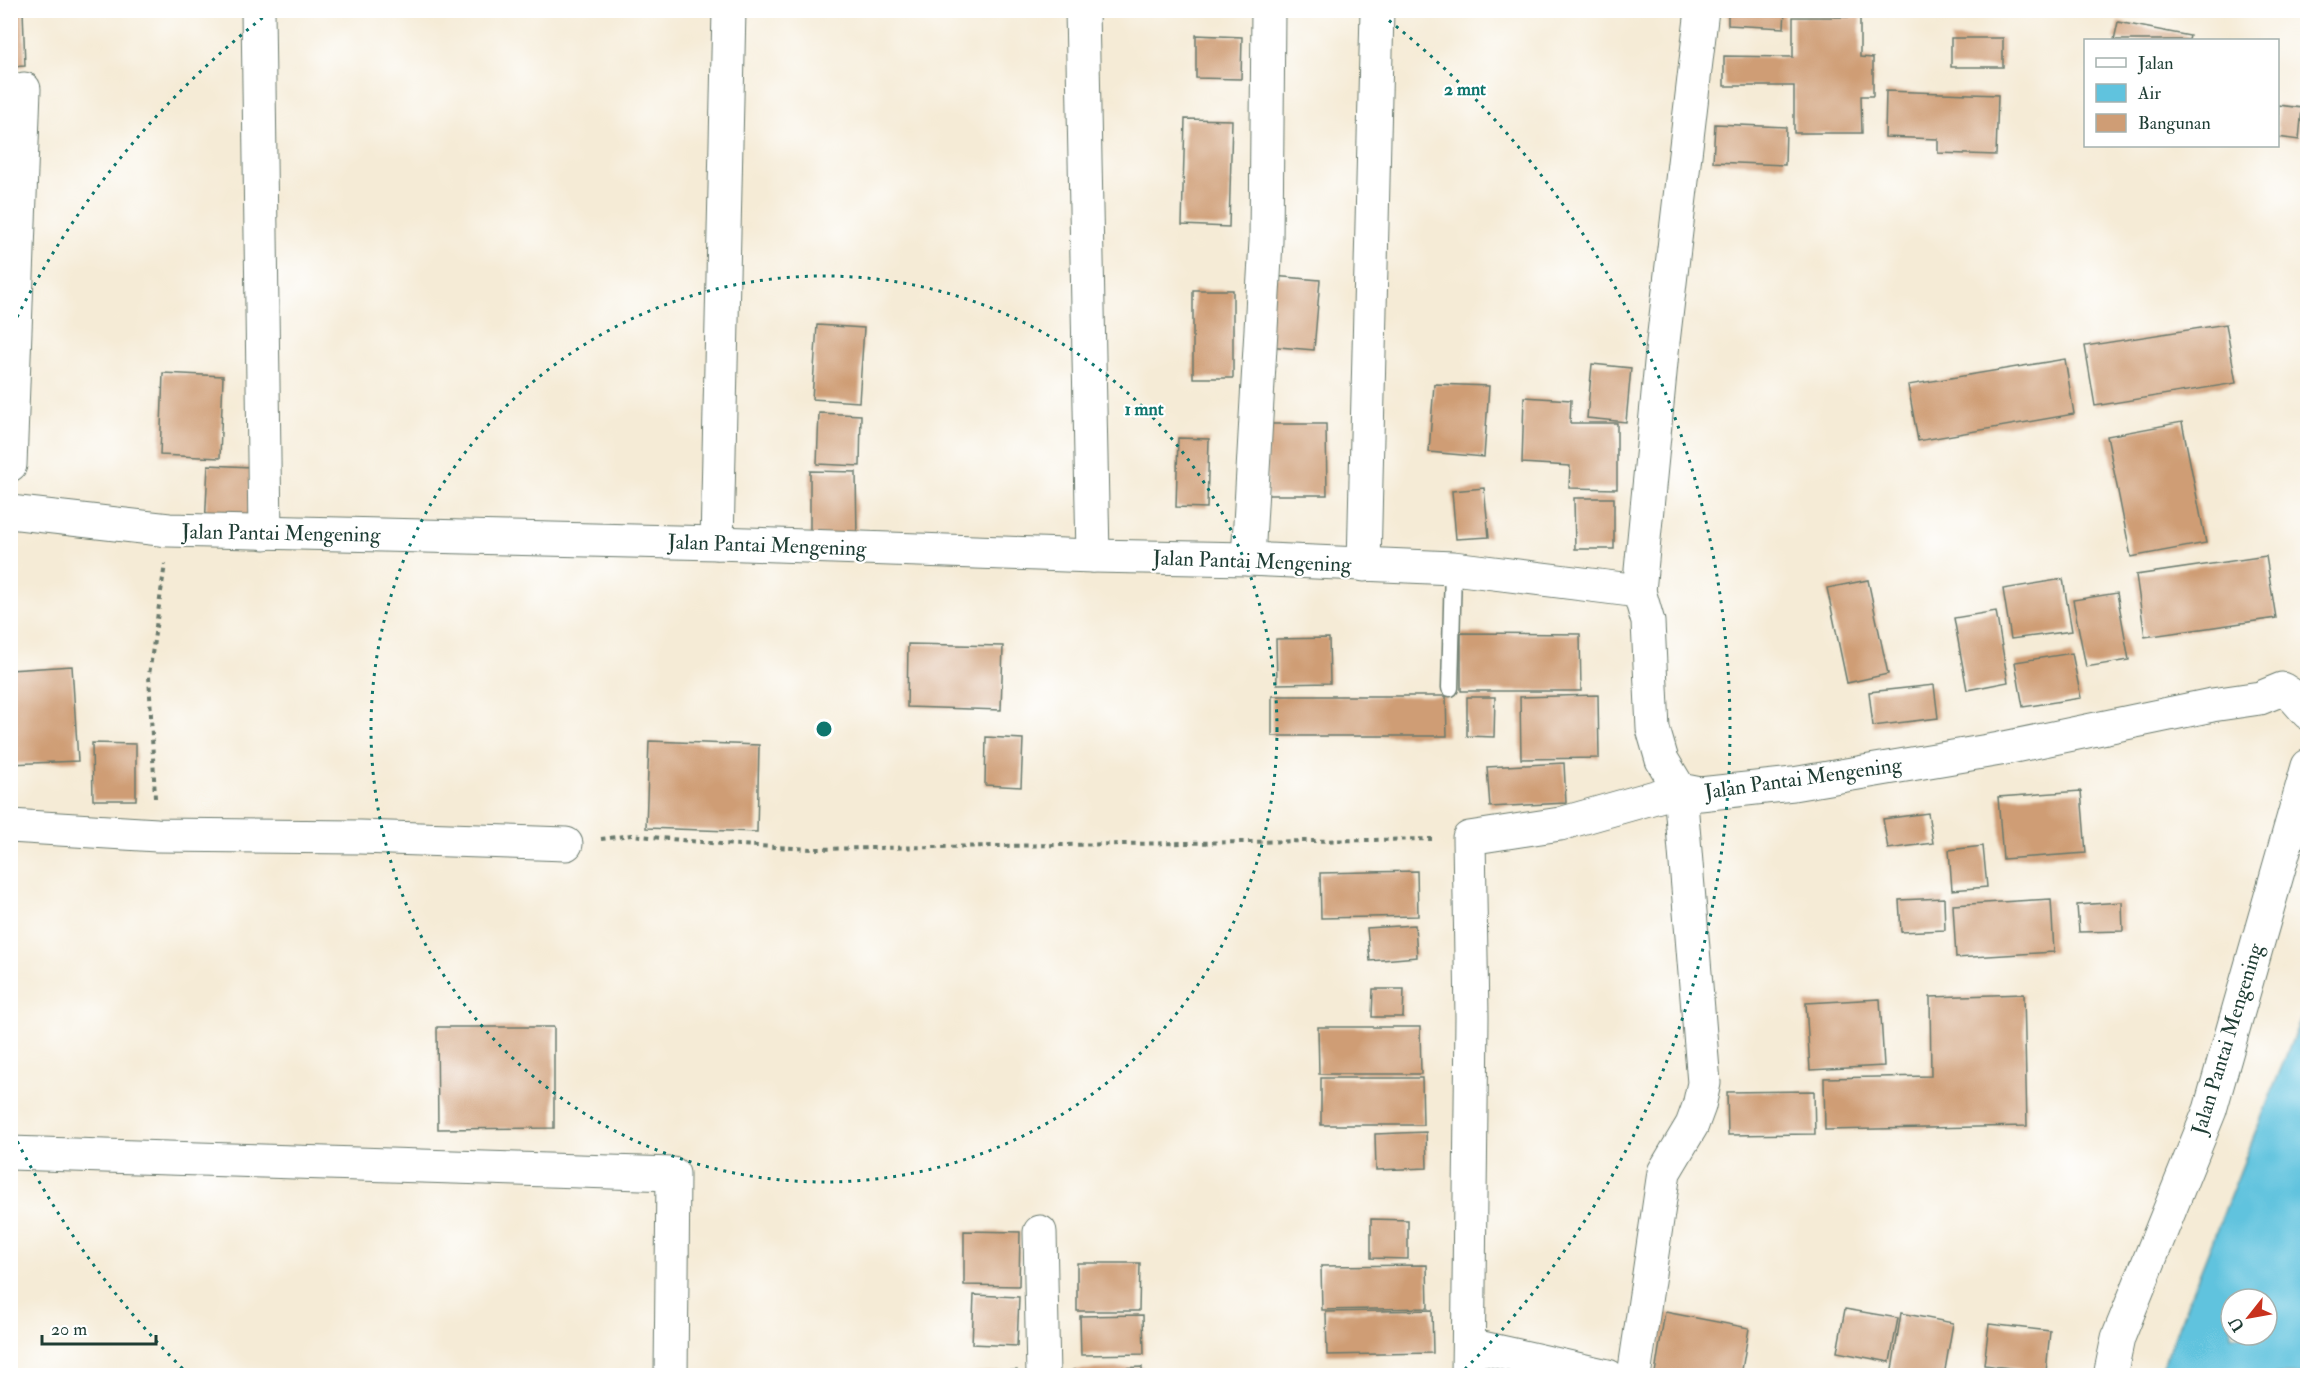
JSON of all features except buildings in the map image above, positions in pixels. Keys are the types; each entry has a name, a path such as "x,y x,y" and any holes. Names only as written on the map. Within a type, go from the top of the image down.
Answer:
{"street":[{"path":"258,10 265,532"},
{"path":"717,543 729,10"},
{"path":"1082,10 1093,556"},
{"path":"1248,559 1266,241 1268,10"},
{"path":"1364,565 1377,10"},
{"path":"1639,591 1663,342 1702,10"},
{"path":"10,465 24,89"},
{"name":"Jalan Pantai Mengening","path":"10,512 169,530 717,543 1248,559 1453,568 1639,591 1648,622 1653,729 1662,760 1680,790 1700,794 1816,780 2000,748 2212,705 2260,699 2282,689 2294,696 2307,713"},
{"name":"Jalan Pantai Mengening","path":"2110,1376 2118,1338 2210,1110 2307,766"},
{"path":"1608,1376 1468,1360 1472,1017 1469,838 1560,824 1680,790 1704,1083 1692,1125 1664,1172 1634,1376"},
{"path":"10,826 157,835 360,837 566,844"},
{"path":"10,1152 673,1174 671,1376"},
{"path":"1040,1232 1043,1376"}],"lane":[{"path":"1450,688 1453,568"}],"path":[{"path":"157,835 149,675 169,530"},
{"path":"566,844 631,835 721,844 813,849 1469,838"}],"water":[{"path":"2307,1003 2307,1375 2159,1375"}]}
